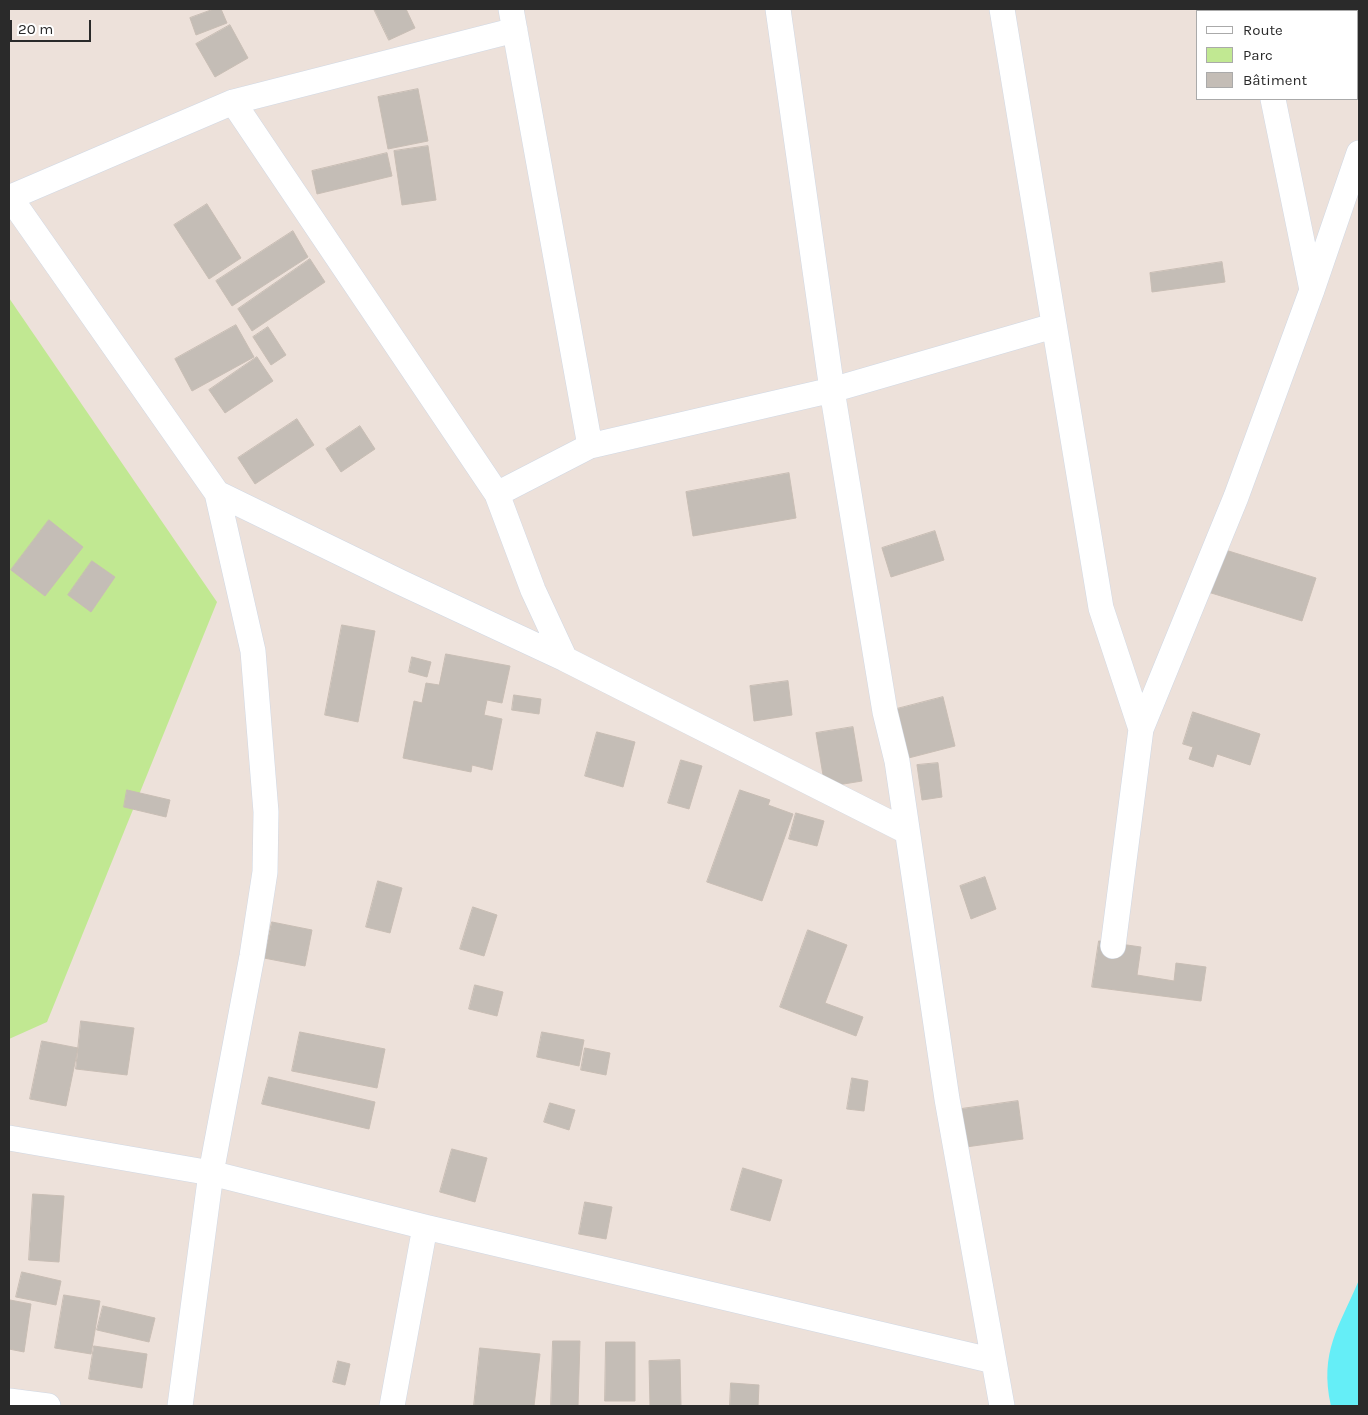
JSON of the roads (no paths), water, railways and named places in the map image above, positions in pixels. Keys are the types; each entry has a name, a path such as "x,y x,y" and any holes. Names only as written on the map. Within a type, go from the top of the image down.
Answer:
{"street":[{"path":"778,9 832,390 885,712 897,761 947,1099 1002,1406"},
{"path":"1002,9 1101,608 1141,729"},
{"path":"180,1406 211,1173 252,956 265,872 266,812 253,651 217,493 10,196 233,102 513,19 590,446"},
{"path":"1274,100 1312,290"},
{"path":"233,102 497,494 533,590 565,659"},
{"path":"1113,946 1141,729 1236,497 1312,290 1359,153"},
{"path":"497,494 590,446 832,390 1053,326"},
{"path":"217,493 402,584 565,659 906,831"},
{"path":"9,1138 211,1173 425,1227 994,1361"},
{"path":"392,1406 425,1227"},
{"path":"9,1401 48,1406"}],"water":[{"path":"1359,1280 1359,1406 1331,1406 1328,1387 1329,1355 1338,1326"}]}
